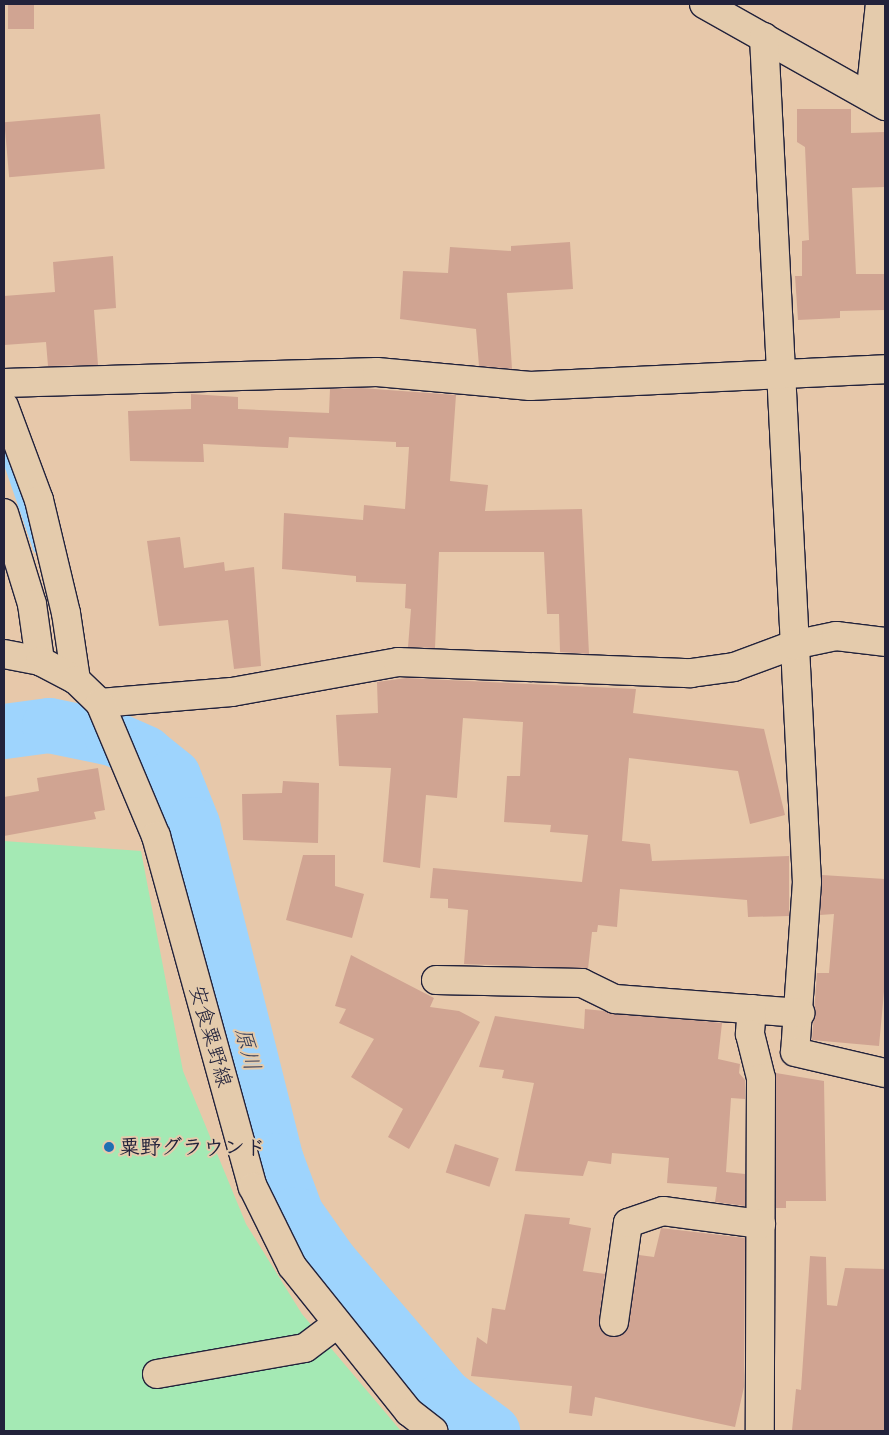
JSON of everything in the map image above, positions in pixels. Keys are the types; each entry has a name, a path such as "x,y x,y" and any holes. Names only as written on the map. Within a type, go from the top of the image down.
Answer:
{"street":[{"path":"704,4 878,102 880,4"},
{"path":"764,37 778,374 806,882 800,1013 795,1052 885,1073"},
{"path":"4,383 377,372 530,386 885,369"},
{"path":"4,406 38,500 66,613 76,680"},
{"path":"4,513 32,604 40,661"},
{"path":"104,712 232,692 398,662 691,673 734,667 792,645 836,636 885,642"},
{"name":"安食粟野線","path":"4,654 40,661 76,680 104,712 156,836 253,1187 292,1266 336,1325 409,1412 433,1431"},
{"path":"436,980 582,984 616,999 800,1013"},
{"path":"752,1009 750,1034 761,1078 760,1431"},
{"path":"614,1322 628,1223 663,1211 761,1224"},
{"path":"157,1374 305,1348 336,1325"}],"green space":[{"name":"粟野グラウンド","path":"4,841 141,851 183,1071 246,1224 302,1314 401,1431 4,1431"}],"building":[{"path":"8,4 34,4 34,29 8,29"},
{"path":"797,109 851,109 851,133 885,132 885,187 852,188 856,274 885,274 885,310 840,311 840,318 798,320 795,276 802,276 802,241 809,240 805,147 797,142"},
{"path":"100,114 105,169 9,177 4,122"},
{"path":"570,242 573,289 507,293 512,369 479,366 476,329 400,319 403,271 448,273 450,247 511,251 511,246"},
{"path":"113,256 116,308 94,310 98,365 48,366 46,342 4,345 4,296 55,292 53,262"},
{"path":"361,388 456,395 450,481 488,485 485,511 582,509 589,654 560,652 559,614 547,614 544,552 439,552 435,648 408,647 411,609 405,608 406,584 356,582 356,576 282,569 284,513 363,520 364,505 405,509 409,447 396,447 396,442 289,437 288,448 203,444 204,462 130,461 128,411 191,409 191,394 238,397 238,409 329,413 330,389"},
{"path":"180,537 184,568 224,562 225,571 254,567 261,666 234,669 228,620 159,626 147,541"},
{"path":"406,678 636,689 633,713 764,729 785,815 750,824 738,771 629,758 622,841 650,844 652,861 789,856 789,916 748,917 747,900 620,889 617,927 598,925 597,932 592,932 588,969 464,964 468,910 448,908 448,899 430,898 433,868 582,882 588,835 550,832 551,825 504,822 507,776 520,776 523,722 463,718 457,798 426,795 420,868 383,862 391,768 339,766 336,715 378,713 377,682"},
{"path":"98,768 105,810 94,812 96,819 4,836 4,797 39,791 37,778"},
{"path":"283,781 319,783 318,843 243,840 242,794 282,793"},
{"path":"303,855 335,855 335,886 364,894 352,938 286,920"},
{"path":"822,875 885,879 885,981 879,1046 812,1040 817,973 829,973 834,914 820,915"},
{"path":"351,955 434,998 430,1007 459,1011 480,1022 409,1149 388,1137 403,1109 351,1077 374,1039 339,1023 346,1009 335,1006"},
{"path":"585,1009 722,1023 718,1059 740,1064 739,1073 745,1080 745,1099 731,1098 726,1172 745,1174 745,1206 715,1202 717,1187 667,1183 669,1158 612,1153 611,1164 588,1161 583,1176 515,1171 534,1083 502,1078 504,1070 479,1067 495,1016 584,1029"},
{"path":"776,1073 824,1081 826,1201 786,1201 786,1208 776,1208"},
{"path":"455,1144 499,1158 489,1187 446,1173"},
{"path":"525,1214 570,1218 569,1224 591,1228 583,1271 605,1274 599,1320 604,1334 612,1337 627,1331 639,1255 654,1257 661,1228 745,1238 744,1387 735,1427 595,1397 592,1416 569,1413 572,1386 471,1376 477,1337 487,1344 492,1308 505,1310"},
{"path":"810,1256 826,1257 827,1305 837,1306 845,1268 885,1269 885,1431 792,1430 796,1389 801,1390"}],"waterway":[{"path":"4,452 37,548"},
{"name":"原川","path":"4,731 49,725 112,738 145,753 173,776 192,824 276,1160 296,1214 330,1262 445,1396 492,1431"}],"place":[{"name":"粟野グラウンド","path":"109,1147"}]}
